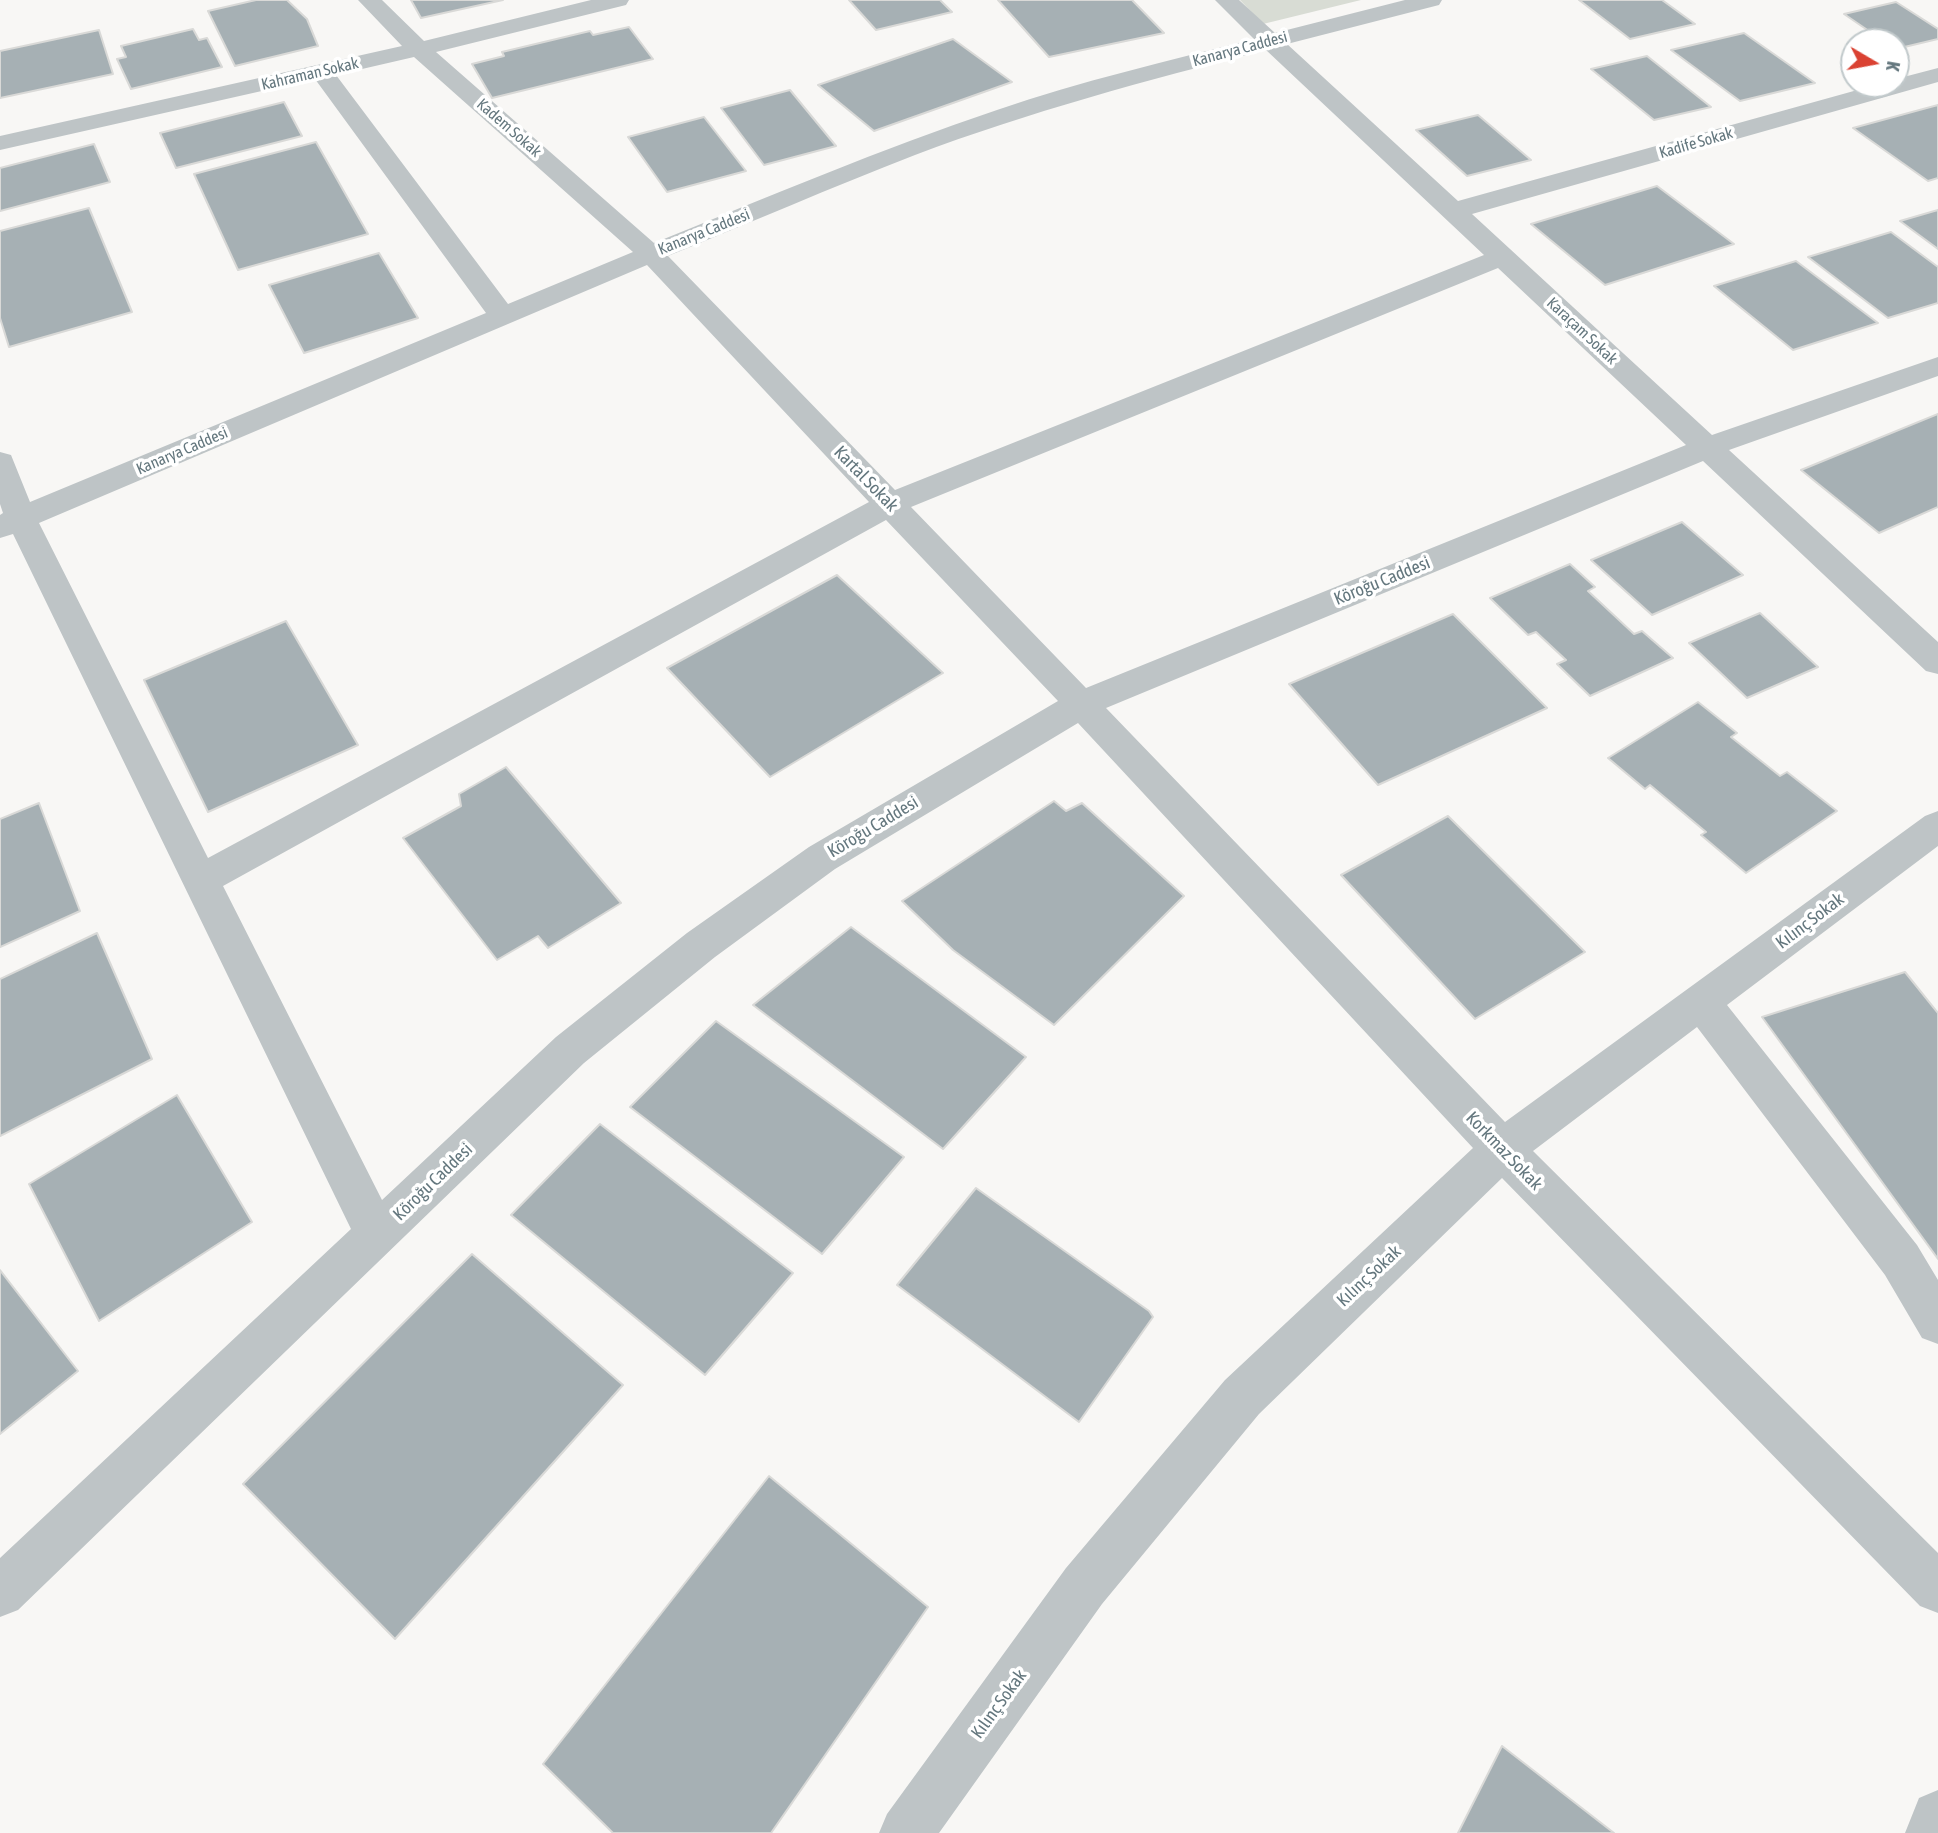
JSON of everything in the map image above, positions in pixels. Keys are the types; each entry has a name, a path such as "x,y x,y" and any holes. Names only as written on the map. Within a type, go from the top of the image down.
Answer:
{"street":[{"name":"Kadem Sokak","path":"369,0 419,49 650,254"},
{"name":"Kahraman Sokak","path":"0,143 419,49 618,0"},
{"name":"Karaçam Sokak","path":"1226,0 1938,662"},
{"name":"Kanarya Caddesi","path":"10,523 650,254 906,150 1009,114 1125,79 1431,0"},
{"path":"321,71 503,316"},
{"name":"Kadife Sokak","path":"1453,211 1938,75"},
{"name":"Kartal Sokak","path":"650,254 1081,704"},
{"path":"201,880 890,504 1503,257"},
{"name":"Köroğu Caddesi","path":"0,1592 570,1050 701,945 822,858 1081,704 1708,447 1938,366"},
{"path":"0,462 10,523 201,880 377,1236"},
{"name":"Korkmaz Sokak","path":"1081,704 1502,1149 1938,1588"},
{"name":"Kılınç Sokak","path":"906,1833 1084,1586 1242,1396 1502,1149 1938,826"},
{"path":"1701,1002 1901,1259 1938,1322"},
{"path":"1931,1833 1938,1817"}],"shaded area":[{"path":"1240,0 1361,0 1263,24"}],"building":[{"path":"256,0 287,0 307,19 318,46 235,66 208,11"},
{"path":"411,0 503,0 421,18"},
{"path":"849,0 940,0 952,12 876,30"},
{"path":"998,0 1132,0 1164,33 1049,57"},
{"path":"1579,0 1662,0 1695,24 1630,39"},
{"path":"1896,2 1938,29 1938,39 1910,46 1910,28 1864,28 1844,14"},
{"path":"629,27 653,59 492,98 472,64 504,56 502,52 590,31 593,35"},
{"path":"193,29 199,40 207,38 222,67 131,89 117,59 126,57 121,46"},
{"path":"99,30 113,74 0,98 0,51"},
{"path":"1744,33 1815,83 1740,101 1671,50"},
{"path":"953,39 1012,82 874,131 818,85"},
{"path":"1647,56 1711,107 1654,120 1591,69"},
{"path":"790,90 836,146 764,165 721,108"},
{"path":"284,102 302,136 176,168 160,133"},
{"path":"1938,105 1938,178 1928,181 1853,128"},
{"path":"1478,115 1531,160 1467,176 1416,130"},
{"path":"704,117 746,171 667,192 628,137"},
{"path":"316,142 368,234 238,270 194,174"},
{"path":"94,144 110,182 0,211 0,168"},
{"path":"1657,186 1734,244 1605,285 1531,224"},
{"path":"89,208 132,312 9,347 0,318 0,231"},
{"path":"1938,210 1938,249 1900,221"},
{"path":"1891,232 1938,267 1938,303 1888,318 1808,257"},
{"path":"379,253 418,318 304,353 269,285"},
{"path":"1796,261 1878,323 1793,350 1714,286"},
{"path":"1938,414 1938,507 1879,533 1801,470"},
{"path":"1682,522 1743,575 1652,615 1591,560"},
{"path":"1570,564 1595,587 1588,591 1634,634 1642,631 1673,658 1590,696 1557,664 1566,660 1536,632 1528,635 1490,598"},
{"path":"837,575 943,673 770,777 667,668"},
{"path":"1760,613 1818,667 1747,698 1689,643"},
{"path":"1453,614 1547,708 1378,785 1289,684"},
{"path":"286,621 358,745 208,812 144,680"},
{"path":"1698,702 1737,733 1731,737 1780,776 1787,772 1837,811 1746,873 1701,835 1706,832 1650,785 1645,789 1608,758"},
{"path":"506,767 621,903 548,948 538,936 497,960 403,838 461,806 459,794"},
{"path":"1054,801 1066,811 1082,803 1184,896 1054,1025 953,950 902,901"},
{"path":"39,803 80,911 0,947 0,819"},
{"path":"1448,816 1585,952 1475,1019 1341,875"},
{"path":"851,927 1026,1057 943,1149 753,1005"},
{"path":"97,933 152,1059 0,1136 0,979"},
{"path":"1905,972 1938,1013 1938,1259 1762,1017"},
{"path":"716,1021 904,1157 822,1254 630,1107"},
{"path":"177,1095 252,1222 99,1321 29,1184"},
{"path":"600,1124 793,1273 705,1375 511,1215"},
{"path":"976,1188 1149,1311 1153,1317 1079,1422 897,1285"},
{"path":"472,1254 623,1385 395,1639 243,1484"},
{"path":"0,1270 78,1371 0,1434"},
{"path":"769,1476 928,1607 771,1833 613,1833 543,1764"},
{"path":"1502,1746 1614,1833 1458,1833"}]}
